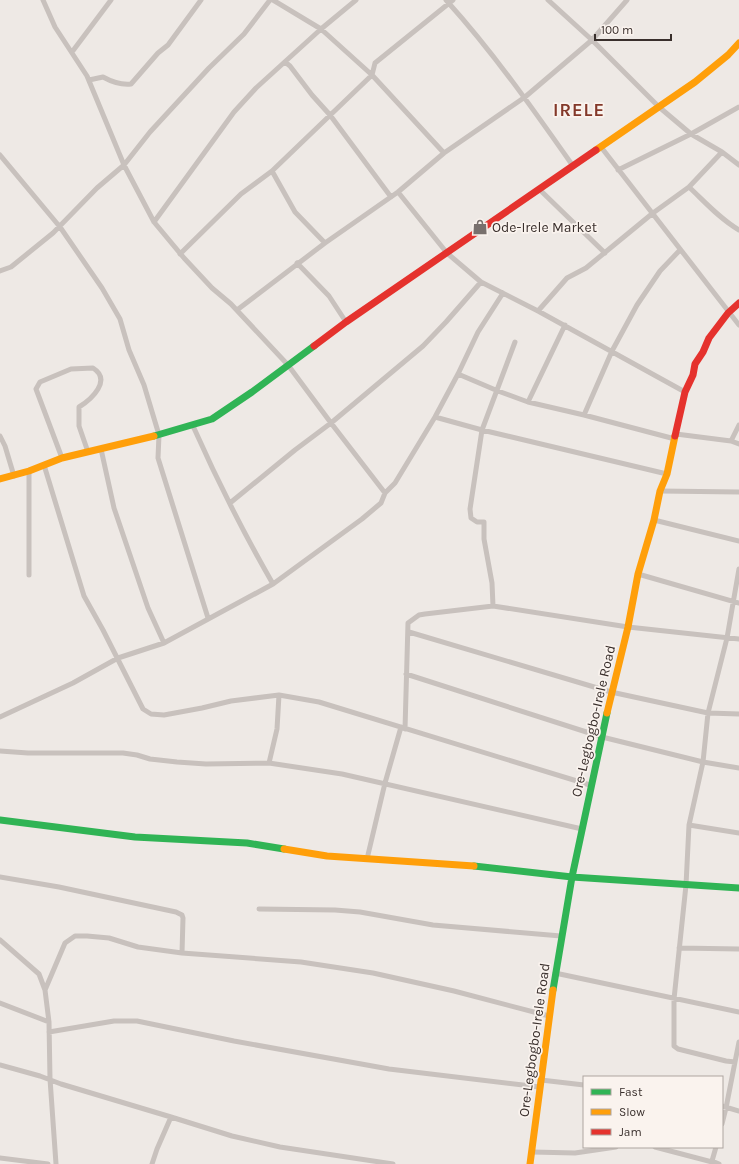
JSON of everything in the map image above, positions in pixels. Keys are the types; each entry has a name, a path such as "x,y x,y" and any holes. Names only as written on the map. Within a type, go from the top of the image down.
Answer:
{"street":[{"path":"43,0 55,27 89,80 124,165 154,222 180,254 212,288 237,310 288,365 385,493"},
{"path":"72,52 111,0"},
{"path":"89,80 103,77 124,85 131,84 158,53 168,45 200,0"},
{"path":"0,270 11,267 60,227 97,188 124,165 150,132 244,34 270,0"},
{"path":"273,0 321,29 372,75 444,153"},
{"path":"154,222 234,112 256,88 321,29 356,0"},
{"path":"548,0 592,40 659,107 691,134 722,152 739,165"},
{"path":"237,310 296,263 398,192 444,153 525,97 592,40 626,0"},
{"path":"180,254 241,194 272,171 372,75 375,63 449,1 525,97 573,166"},
{"path":"0,479 44,466 62,458 159,435 193,426 212,419 252,392 346,322 695,82 728,55 739,43"},
{"path":"285,62 290,66 312,95 330,115 391,197"},
{"path":"618,170 691,134 739,107"},
{"path":"601,147 739,326"},
{"path":"538,311 567,278 586,268 653,213 689,187 722,152"},
{"path":"0,155 60,227 102,288 120,319 129,350 144,385 159,435 158,458 208,618"},
{"path":"272,171 296,212 325,242"},
{"path":"689,187 732,226 739,230"},
{"path":"540,190 605,253"},
{"path":"398,192 447,253 481,282 538,311 685,392"},
{"path":"584,415 612,351 637,305 660,271 680,250"},
{"path":"296,263 329,296 346,322"},
{"path":"230,503 331,423 423,346 481,282"},
{"path":"0,717 73,683 118,658 164,643 273,584 362,519 381,503 385,493 395,483 435,417 478,332 503,293"},
{"name":"Ore-Legbogbo-Irele Road","path":"530,1164 561,936 590,785 611,692 628,627 638,574 654,520 660,490 667,474 685,392 699,358 710,338 728,313 739,303"},
{"path":"528,402 565,326"},
{"path":"493,606 492,583 484,539 484,522 471,518 470,509 482,430 498,391 515,342"},
{"path":"62,458 36,389 40,382 71,369 93,368 100,374 101,380 94,396 79,407 79,426 88,452"},
{"path":"458,374 528,402 675,436 731,441 739,444"},
{"path":"435,417 482,430 667,474"},
{"path":"731,441 739,425"},
{"path":"193,426 210,465 273,584"},
{"path":"0,436 5,446 14,476"},
{"path":"101,448 114,508 148,608 164,643"},
{"path":"44,466 84,596 118,658 143,709 151,714 164,714 202,708 231,701 279,696 319,702 590,785"},
{"path":"28,471 29,575"},
{"path":"660,490 739,492"},
{"path":"654,520 739,541"},
{"path":"735,1062 726,1062 678,1049 674,1046 674,999 686,885 689,825 703,762 708,713 727,638 739,569"},
{"path":"638,574 739,603"},
{"path":"367,858 385,784 403,728 409,632 408,623 419,615 493,606 628,627 739,639"},
{"path":"409,632 611,692 708,713 739,714"},
{"path":"406,674 602,737 703,762 739,768"},
{"path":"269,763 277,729 279,696"},
{"path":"0,751 28,753 123,753 137,754 150,759 206,764 269,763 342,774 582,829"},
{"path":"0,822 135,837 247,843 327,856 485,866 572,876 739,888"},
{"path":"689,825 739,833"},
{"path":"0,877 59,887 176,912 183,918 182,953"},
{"path":"260,909 335,910 360,912 433,925 561,936"},
{"path":"45,990 65,943 75,936 109,938 138,947 182,953 301,962 373,973 454,991 549,1016"},
{"path":"0,940 39,974 45,990 49,1022 50,1079 56,1164"},
{"path":"679,948 739,949"},
{"path":"555,973 739,1012"},
{"path":"0,1003 49,1022"},
{"path":"49,1032 114,1021 137,1021 234,1041 389,1069 540,1087"},
{"path":"739,1042 724,1107 739,1111"},
{"path":"0,1065 50,1079 61,1084 232,1136 280,1147 393,1164"},
{"path":"541,1080 583,1085"},
{"path":"152,1164 171,1117"},
{"path":"532,1152 575,1153 609,1148"},
{"path":"659,1148 719,1164"},
{"path":"712,1162 716,1148"},
{"path":"0,1158 48,1164"}],"traffic: fast":[{"path":"154,436 212,419 252,392 314,346"},
{"path":"553,990 572,877 607,713"},
{"path":"0,820 135,837 247,843 284,849"},
{"path":"474,866 572,877 739,888"}],"traffic: slow":[{"path":"596,150 695,82 728,55 739,43"},
{"path":"0,479 29,471 62,458 154,436"},
{"path":"607,713 628,627 638,574 654,520 660,491 667,474 675,436"},
{"path":"284,849 327,856 474,866"},
{"path":"530,1164 553,990"}],"traffic: jam":[{"path":"314,346 346,322 596,150"},
{"path":"675,436 685,392 693,375 695,364 703,352 709,338 728,313 739,303"}],"place":[{"name":"Ode-Irele Market","path":"480,227"}],"district":[{"name":"IRELE","path":"579,110"}]}
